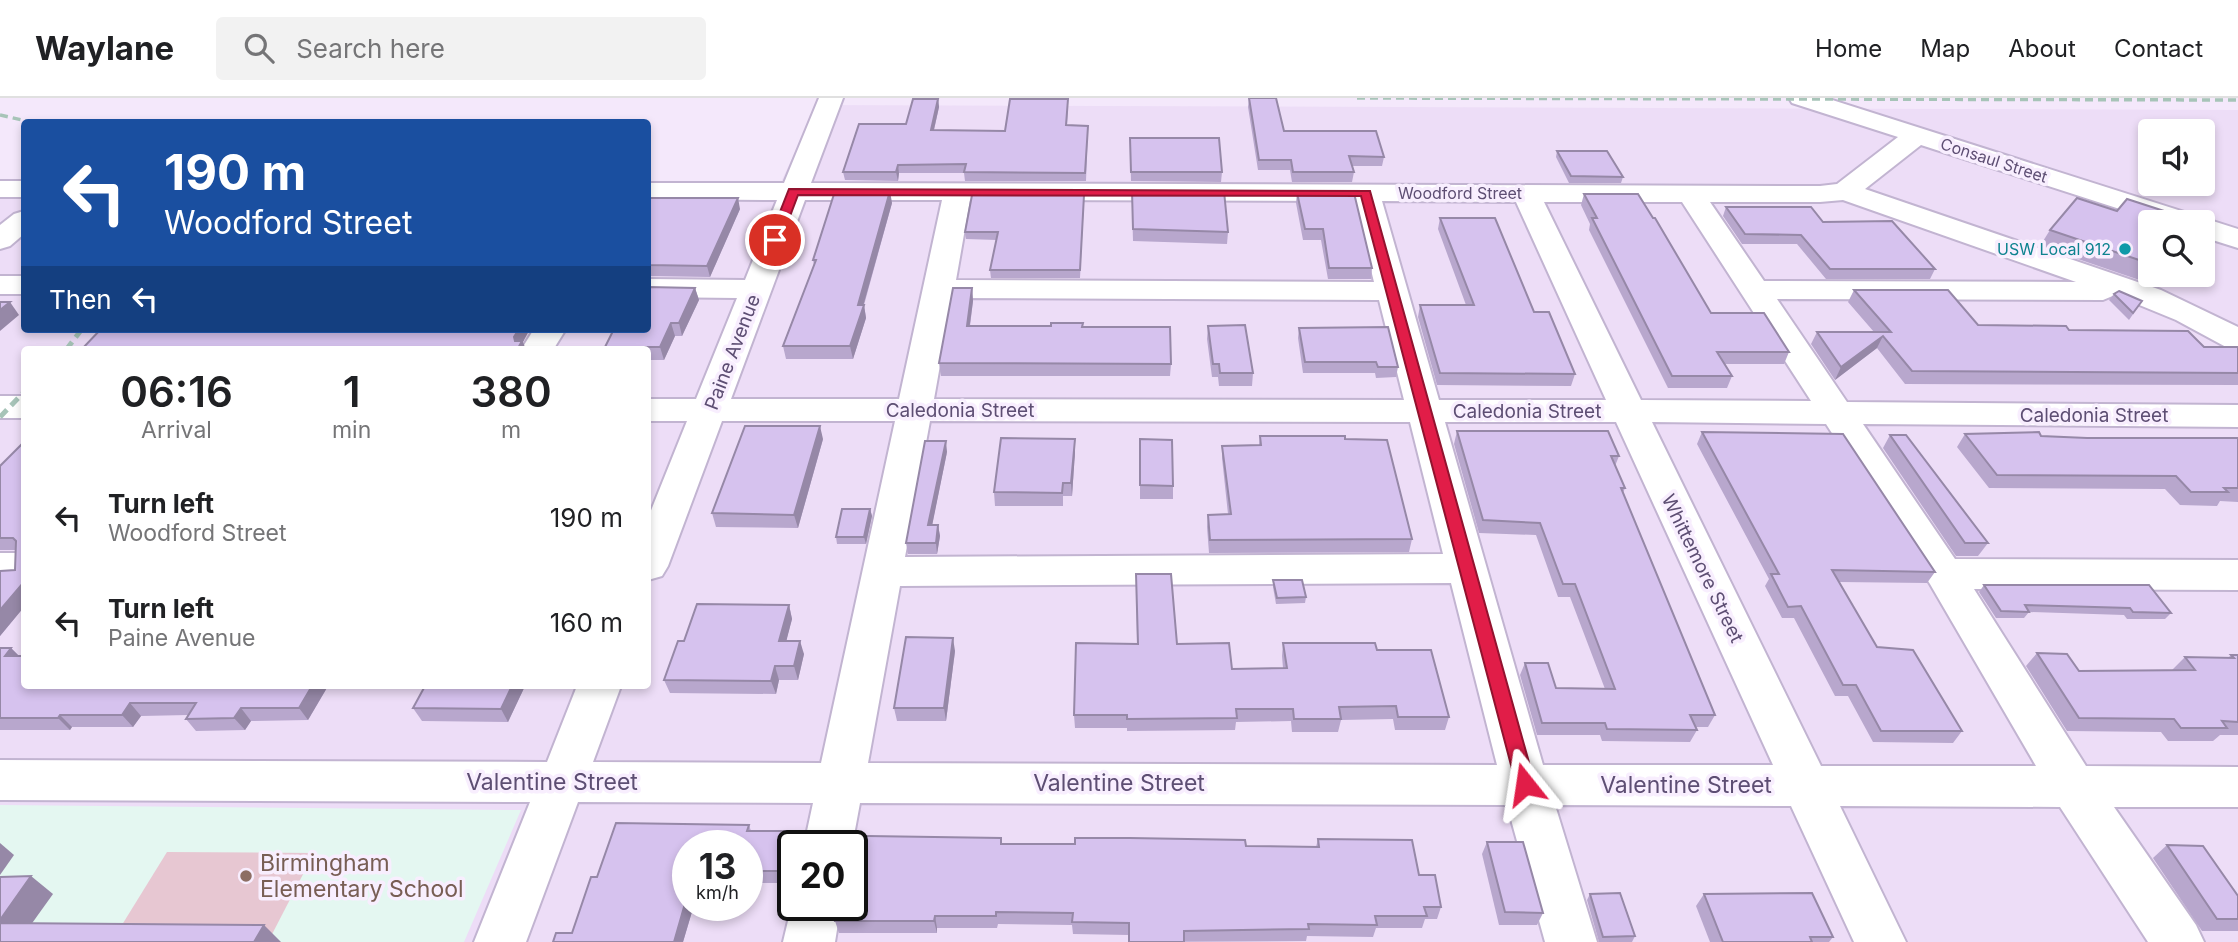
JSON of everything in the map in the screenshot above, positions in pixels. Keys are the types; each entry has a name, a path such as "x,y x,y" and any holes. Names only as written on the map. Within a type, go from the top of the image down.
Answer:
{"street":[{"name":"Paine Avenue","path":"651,558 831,98"},
{"name":"Consaul Street","path":"1801,98 2151,210"},
{"path":"1846,191 1917,135"},
{"path":"0,189 21,190"},
{"name":"Woodford Street","path":"651,191 1820,194 1846,191"},
{"path":"1846,191 2134,291 2187,313 2238,340"},
{"path":"831,830 958,192"},
{"path":"1366,193 1525,784 1571,942"},
{"name":"Whittemore Street","path":"1526,193 1880,942"},
{"path":"1691,194 1944,574 2073,787 2178,942"},
{"path":"0,240 21,222"},
{"path":"2215,231 2238,239"},
{"path":"0,285 21,285"},
{"path":"651,288 757,289"},
{"path":"939,289 1394,291"},
{"path":"1755,290 2134,291"},
{"path":"0,407 21,407"},
{"name":"Caledonia Street","path":"651,410 1628,411 2238,416"},
{"path":"0,567 21,567"},
{"path":"882,572 1467,568"},
{"path":"1944,574 2238,575"},
{"path":"500,942 598,689"},
{"name":"Valentine Street","path":"0,780 2238,787"},
{"path":"809,942 813,921"}],"shaded area":[{"path":"817,105 2238,110 2238,942 0,942 0,179 21,179 21,333 651,333 651,182 781,182"},
{"name":"Birmingham Elementary School","path":"0,805 521,810 464,942 0,942"},
{"path":"167,852 314,853 268,942 112,941"}],"building":[{"path":"1249,98 1276,98 1284,131 1376,131 1384,157 1349,156 1354,172 1293,172 1291,160 1259,160"},
{"path":"913,99 938,99 931,130 1005,131 1010,99 1068,99 1066,125 1088,126 1085,173 964,172 966,164 898,165 896,172 843,172 859,124 906,124"},
{"path":"1130,138 1219,138 1222,172 1131,172"},
{"path":"1557,151 1607,151 1623,177 1571,176"},
{"path":"835,191 890,191 858,305 864,305 850,346 783,346 816,260 813,260"},
{"path":"1132,191 1224,191 1228,232 1133,229"},
{"path":"1297,193 1354,193 1372,268 1329,268 1323,229 1305,229"},
{"path":"1584,194 1638,194 1711,313 1764,313 1789,352 1717,352 1732,376 1672,376 1592,218 1597,218"},
{"path":"972,195 1084,195 1080,270 990,270 998,232 965,232"},
{"path":"651,198 738,198 707,266 651,265"},
{"path":"2077,198 2117,211 2127,199 2161,210 2138,210 2138,260 2050,230"},
{"path":"1726,207 1811,207 1823,222 1892,221 1935,269 1830,269 1801,235 1745,234"},
{"path":"1440,218 1495,218 1534,312 1549,312 1575,374 1440,373 1420,305 1474,305"},
{"path":"651,287 695,288 679,323 671,323 660,347 606,346 612,333 651,333"},
{"path":"953,288 972,288 967,326 1051,326 1051,323 1083,323 1082,327 1170,327 1171,364 939,363"},
{"path":"1854,290 1948,290 1978,325 2066,326 2069,330 2188,331 2204,347 2238,347 2238,373 1912,371 1883,336 1841,367 1817,332 1891,332"},
{"path":"2119,291 2142,301 2133,313 2114,294"},
{"path":"0,302 10,302 0,310"},
{"path":"1245,325 1253,373 1220,373 1219,364 1213,364 1208,326"},
{"path":"1388,327 1398,367 1378,367 1376,362 1305,362 1299,328"},
{"path":"97,333 516,333 515,341 522,341 519,346 85,346"},
{"path":"745,426 820,426 794,515 712,513"},
{"path":"1457,431 1608,431 1619,456 1611,456 1625,488 1621,488 1715,715 1690,715 1697,730 1607,729 1605,723 1542,723 1525,663 1548,663 1556,688 1615,689 1575,584 1563,584 1540,523 1483,520"},
{"path":"1702,432 1843,434 1935,572 1832,570 1877,647 1913,650 1962,731 1881,731 1856,685 1843,685 1801,606 1788,607 1771,574 1779,574"},
{"path":"2039,432 2041,436 2087,438 2238,438 2238,488 2224,488 2228,492 2191,492 2176,476 1997,475 1965,434"},
{"path":"1890,435 1906,435 1988,543 1965,543"},
{"path":"1260,436 1345,436 1345,439 1387,440 1412,539 1210,540 1208,515 1231,514 1222,446 1261,445"},
{"path":"1001,438 1075,439 1071,483 1063,483 1062,493 994,492"},
{"path":"1140,439 1172,440 1173,486 1140,485"},
{"path":"925,441 946,441 928,525 938,525 936,543 906,543"},
{"path":"21,445 21,586 0,610 0,571 15,570 16,541 13,538 0,538 0,466"},
{"path":"842,509 870,509 864,537 836,537"},
{"path":"1136,574 1171,574 1177,644 1229,643 1232,669 1287,668 1283,643 1375,643 1377,650 1431,650 1449,717 1398,717 1396,706 1339,707 1341,719 1294,719 1293,709 1236,709 1237,718 1127,719 1127,715 1074,715 1076,643 1138,644"},
{"path":"1273,580 1302,580 1306,597 1277,598"},
{"path":"1984,585 2149,585 2171,613 2133,612 2130,608 2025,605 2029,612 2001,611"},
{"path":"697,604 789,605 779,641 800,641 794,666 775,666 771,681 664,680 678,641 684,641"},
{"path":"906,637 953,638 944,708 894,708"},
{"path":"0,648 11,648 5,656 21,656 21,689 310,689 299,708 241,708 234,718 186,719 196,703 130,703 122,715 0,718"},
{"path":"2037,653 2067,654 2079,671 2195,670 2185,657 2234,658 2231,655 2238,655 2238,722 2222,721 2227,728 2181,728 2174,719 2079,718"},
{"path":"423,689 511,689 501,709 413,708"},
{"path":"616,823 749,825 747,830 672,830 672,921 680,921 674,942 553,942 556,933 572,933 591,877 597,877"},
{"path":"763,831 777,831 777,871 763,871"},
{"path":"868,836 1001,838 1001,844 1075,844 1075,838 1245,840 1246,846 1319,847 1318,839 1412,840 1419,875 1435,875 1441,907 1424,907 1427,916 1375,916 1377,925 1308,924 1309,929 1184,931 1184,942 1129,942 1129,923 1072,922 1073,913 996,912 996,916 935,916 934,921 868,921"},
{"path":"1487,842 1523,842 1543,913 1505,912"},
{"path":"2167,845 2203,846 2238,896 2238,919 2217,919"},
{"path":"31,876 0,920 0,877"},
{"path":"1620,893 1635,936 1603,937 1590,894"},
{"path":"1812,893 1833,937 1810,937 1812,942 1723,942 1704,894"},
{"path":"0,923 264,925 254,942 0,942"}],"railway":[{"path":"1357,98 2238,100"},
{"path":"0,115 21,120"},
{"path":"69,346 79,333"},
{"path":"0,417 21,395"}],"place":[{"name":"USW Local 912","path":"2125,249"},
{"name":"Birmingham Elementary School","path":"246,876"}],"route":[{"path":"775,240 793,192 1366,193 1525,784"}]}
